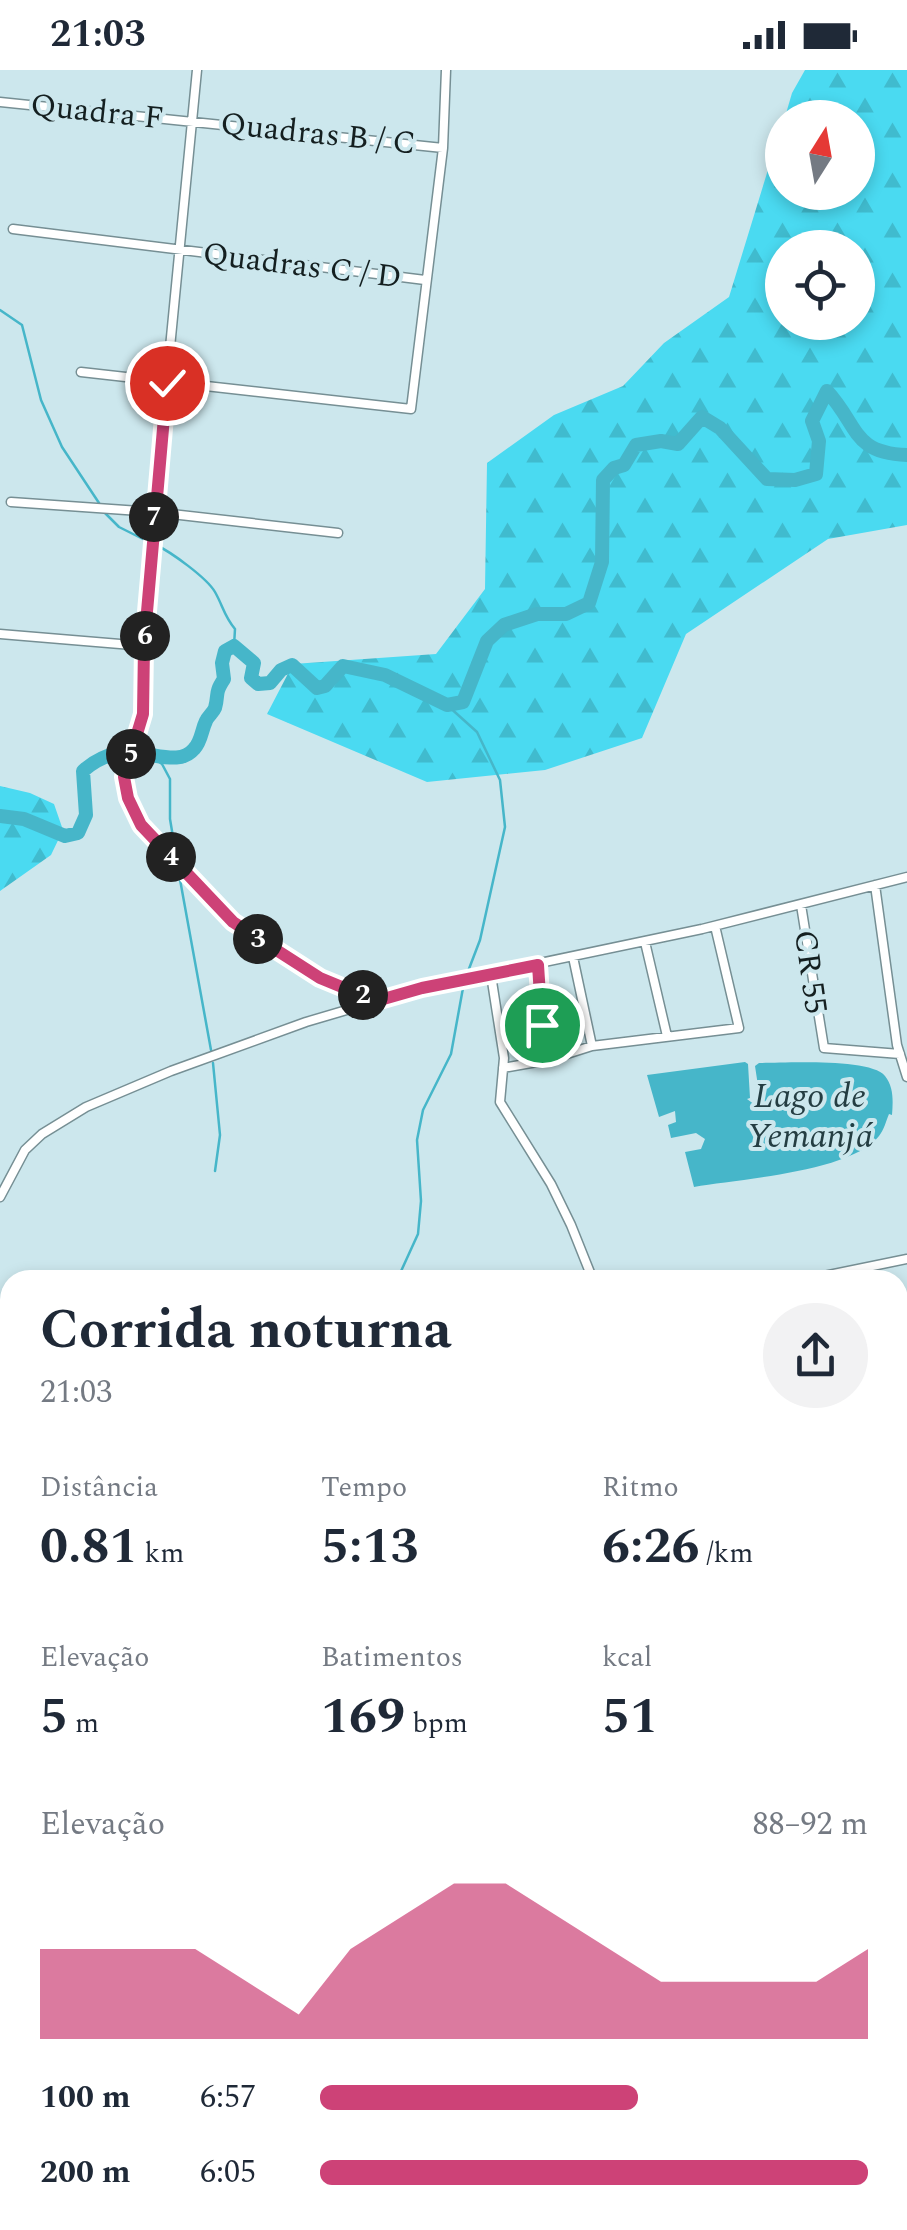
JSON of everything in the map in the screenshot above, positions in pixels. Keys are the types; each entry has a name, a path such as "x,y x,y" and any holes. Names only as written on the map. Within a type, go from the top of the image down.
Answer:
{"street":[{"path":"197,70 154,512 143,714 124,777 128,798 141,825 233,922 320,978 380,1000"},
{"path":"81,372 411,409 443,148 446,70"},
{"name":"Quadra F","path":"0,102 194,121"},
{"name":"Quadras B / C","path":"194,121 443,148"},
{"name":"Quadras C / D","path":"13,229 425,280"},
{"path":"11,502 154,512 338,534"},
{"path":"0,634 144,646"},
{"path":"0,1196 25,1150 42,1134 86,1108 306,1022 422,988 645,942 907,878"},
{"path":"875,885 900,1054 907,1076"},
{"name":"CR 55","path":"800,905 820,1040 827,1049 900,1054"},
{"path":"503,1068 548,1060 592,1046 739,1028 715,926"},
{"path":"645,942 667,1036"},
{"path":"574,957 592,1046"},
{"path":"538,965 548,1060"},
{"path":"491,975 503,1068 500,1102 558,1198 589,1270"},
{"path":"853,1270 907,1259"},
{"path":"715,2230 726,2230"}],"green space":[{"path":"805,70 907,70 907,525 828,539 686,634 642,738 545,770 427,782 267,714 293,664 436,654 485,589 487,463 554,415 623,386 664,343 729,297 765,179 765,210 875,210 875,100 790,100"},
{"path":"0,786 54,804 63,830 51,855 0,891"}],"water":[{"name":"Lago de Yemanjá","path":"745,1062 750,1098 747,1099 755,1105 760,1099 755,1066 759,1063 846,1064 877,1070 888,1080 892,1115 889,1114 879,1136 845,1158 793,1172 694,1187 685,1152 701,1149 705,1139 696,1133 671,1138 668,1125 676,1122 675,1111 659,1117 647,1075"}],"waterway":[{"path":"0,310 22,325 41,400 62,447 99,503"},
{"path":"0,816 24,819 65,836 78,833 86,815 83,771 116,754 185,756 199,742 215,708 224,679 225,651 234,646 254,663 251,678 258,684 270,683 281,670 292,665 317,688 325,686 343,666 385,675 447,705 463,702 487,641 504,625 537,614 566,614 589,603 602,562 603,480 614,468 624,465 636,445 661,441 678,444 702,417 720,428 767,479 795,480 816,474 819,441 812,421 827,391 866,443 889,453 907,455"},
{"path":"102,510 119,527 149,542"},
{"path":"156,545 211,586 235,629 234,646"},
{"path":"447,705 477,732 500,780 505,827 480,940 467,974"},
{"path":"148,754 162,764 170,779 170,819 176,855"},
{"path":"179,874 211,1050"},
{"path":"402,1270 418,1234 421,1201 417,1140 423,1110 451,1054 463,988"},
{"path":"213,1063 220,1135 215,1171"}],"route":[{"path":"167,383 144,646 143,714 124,777 128,798 141,825 233,922 320,978 380,1000 538,965 542,1025"}]}
